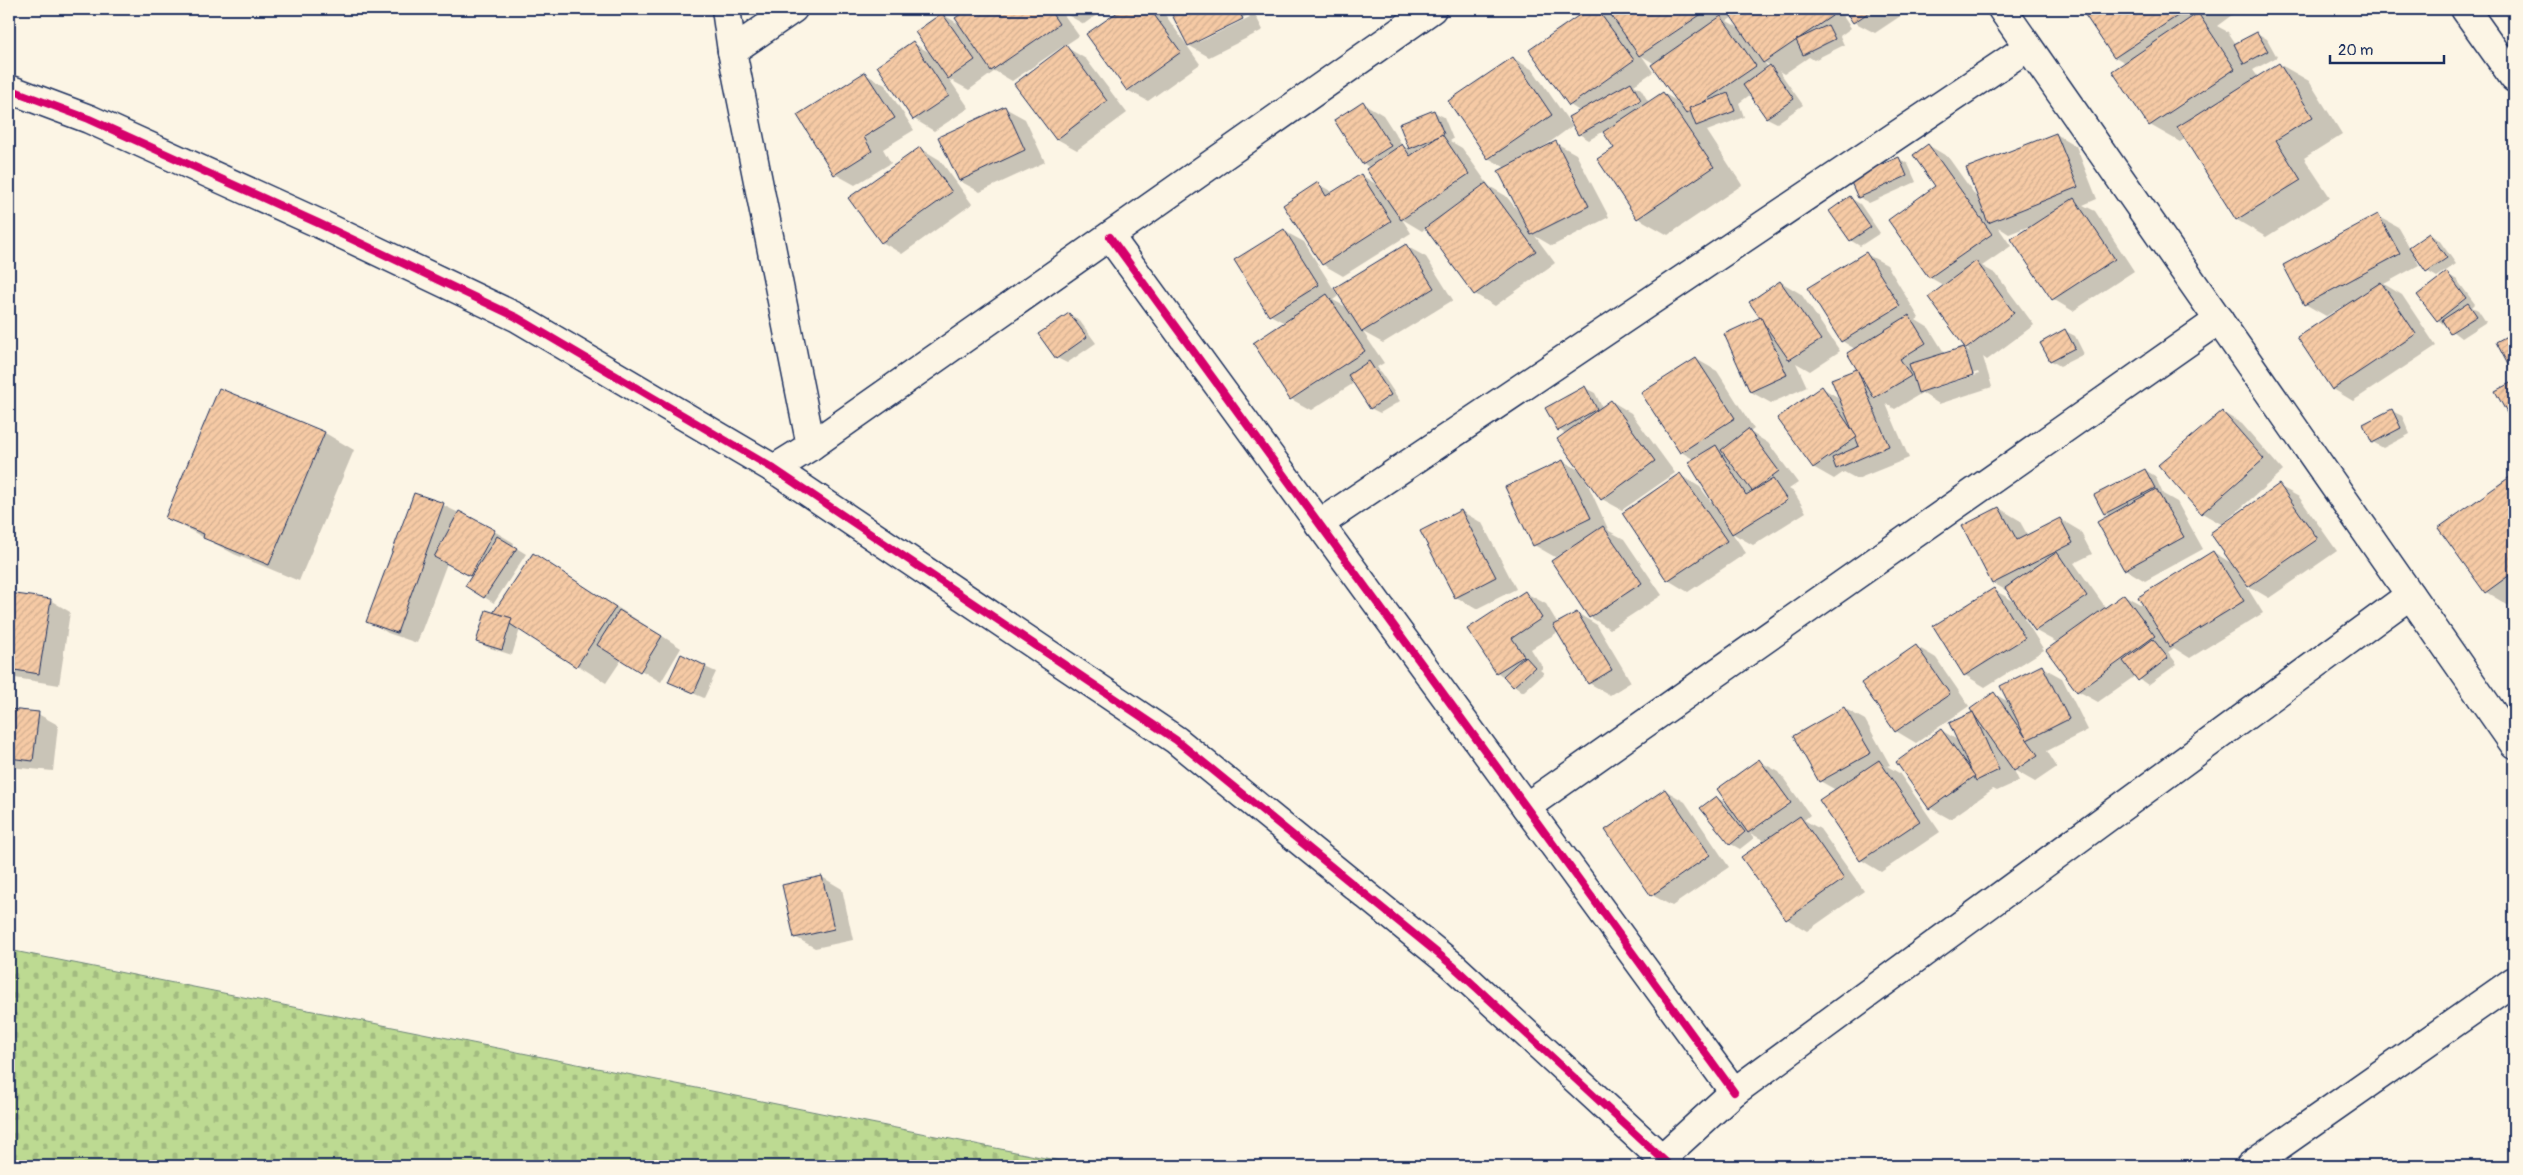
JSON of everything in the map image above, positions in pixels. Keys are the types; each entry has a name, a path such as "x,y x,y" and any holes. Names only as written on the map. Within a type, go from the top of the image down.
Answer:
{"street":[{"path":"726,9 732,51 811,446"},
{"path":"732,51 793,9"},
{"path":"774,469 811,446 1110,237 1432,9"},
{"path":"2002,9 2514,744"},
{"path":"2466,9 2514,78"},
{"path":"1320,524 2028,47"},
{"path":"9,89 89,119 318,223 516,317 774,469 1176,740 1452,965 1666,1162 1734,1092 2410,595"},
{"path":"1110,237 1734,1092"},
{"path":"1526,807 2219,320"},
{"path":"2250,1166 2514,981"}],"green space":[{"path":"9,950 1085,1166 9,1166"}],"building":[{"path":"968,9 1049,9 1059,24 991,71 955,18"},
{"path":"1122,9 1150,9 1181,52 1127,91 1086,34"},
{"path":"1169,9 1238,9 1243,19 1188,46"},
{"path":"1588,9 1597,9 1634,60 1569,106 1529,50"},
{"path":"1607,9 1709,9 1639,56"},
{"path":"1732,9 1827,9 1832,16 1763,63 1728,12"},
{"path":"1844,9 1874,9 1853,23"},
{"path":"2081,9 2188,9 2114,58"},
{"path":"942,13 975,60 948,79 915,32"},
{"path":"2198,13 2235,69 2149,126 2112,71"},
{"path":"1721,16 1756,66 1686,114 1651,65"},
{"path":"1828,25 1835,39 1803,55 1796,40"},
{"path":"2257,32 2268,51 2244,64 2234,44"},
{"path":"913,41 949,96 913,120 877,66"},
{"path":"1066,45 1107,101 1056,140 1014,84"},
{"path":"1513,57 1552,115 1488,159 1448,101"},
{"path":"2279,63 2313,117 2276,140 2301,180 2236,220 2177,127"},
{"path":"1770,65 1794,99 1766,118 1743,85"},
{"path":"865,72 895,118 864,137 872,151 834,175 797,115"},
{"path":"1631,82 1641,100 1578,135 1568,117"},
{"path":"1663,92 1714,167 1637,219 1597,159 1614,148 1603,132"},
{"path":"1728,93 1735,111 1696,126 1689,108"},
{"path":"1363,101 1391,146 1362,164 1334,120"},
{"path":"1005,106 1025,150 959,181 938,137"},
{"path":"1434,110 1444,134 1409,149 1399,124"},
{"path":"2056,133 2078,187 1988,223 1966,168"},
{"path":"1442,134 1469,174 1401,220 1366,169 1402,144 1410,156"},
{"path":"1556,141 1589,206 1531,235 1498,171"},
{"path":"1928,144 1992,234 1929,278 1888,220 1935,186 1913,155"},
{"path":"920,147 952,192 881,243 848,198"},
{"path":"1899,157 1907,176 1858,198 1849,178"},
{"path":"1361,174 1391,221 1322,265 1283,205 1318,182 1326,196"},
{"path":"1486,183 1536,251 1474,295 1425,228"},
{"path":"1850,196 1871,227 1850,241 1829,211"},
{"path":"2074,198 2115,259 2052,300 2011,239"},
{"path":"2378,214 2400,254 2304,305 2283,265"},
{"path":"1284,229 1319,285 1269,316 1234,260"},
{"path":"2429,233 2447,258 2426,272 2409,247"},
{"path":"1406,244 1434,288 1362,332 1334,288"},
{"path":"1866,252 1900,306 1841,342 1807,288"},
{"path":"1976,261 2014,313 1966,349 1928,297"},
{"path":"2447,272 2466,298 2437,321 2417,295"},
{"path":"1780,281 1821,340 1789,360 1749,302"},
{"path":"2381,282 2416,334 2332,390 2297,337"},
{"path":"1327,294 1365,351 1290,400 1253,343"},
{"path":"2468,303 2477,316 2450,333 2442,320"},
{"path":"1069,313 1087,337 1056,359 1038,334"},
{"path":"1909,315 1926,343 1900,359 1911,376 1874,398 1847,353"},
{"path":"1761,317 1787,375 1750,392 1724,334"},
{"path":"2065,329 2075,348 2050,361 2040,343"},
{"path":"2514,332 2514,376 2496,342"},
{"path":"1964,347 1973,375 1918,393 1909,364"},
{"path":"1696,358 1735,418 1680,453 1641,393"},
{"path":"1369,361 1391,395 1370,409 1348,375"},
{"path":"1857,369 1889,446 1836,469 1832,458 1859,446 1831,379"},
{"path":"2514,381 2514,426 2495,391"},
{"path":"1585,386 1597,409 1558,431 1545,408"},
{"path":"1822,386 1857,437 1813,468 1777,418"},
{"path":"219,388 325,432 269,565 203,538 204,534 165,518"},
{"path":"1611,400 1655,461 1601,500 1557,439"},
{"path":"2392,409 2401,428 2372,443 2363,424"},
{"path":"2222,411 2264,459 2201,514 2158,465"},
{"path":"1748,429 1779,471 1752,491 1721,450"},
{"path":"1716,445 1746,495 1773,479 1787,500 1732,534 1688,462"},
{"path":"1563,460 1591,518 1533,546 1505,487"},
{"path":"2145,469 2155,488 2104,514 2094,495"},
{"path":"1680,473 1727,541 1667,581 1622,513"},
{"path":"2514,474 2514,572 2485,593 2438,528"},
{"path":"2279,484 2318,539 2248,587 2210,533"},
{"path":"2156,489 2184,537 2124,570 2097,522"},
{"path":"414,493 444,503 397,633 366,622"},
{"path":"1999,507 2017,540 2060,518 2073,543 1992,584 1962,526"},
{"path":"1461,510 1496,577 1455,598 1420,531"},
{"path":"459,511 495,530 470,576 434,557"},
{"path":"1603,526 1642,583 1589,618 1551,561"},
{"path":"497,536 517,548 484,598 465,586"},
{"path":"2213,551 2244,601 2169,647 2138,597"},
{"path":"2057,552 2087,596 2035,631 2005,588"},
{"path":"533,553 616,607 576,667 493,613"},
{"path":"1994,588 2025,638 1964,676 1933,626"},
{"path":"1525,591 1542,618 1512,638 1524,656 1496,673 1467,629"},
{"path":"9,593 51,599 39,674 9,669"},
{"path":"2124,594 2155,636 2077,692 2046,650"},
{"path":"486,610 512,618 502,650 476,642"},
{"path":"619,610 662,636 640,672 597,645"},
{"path":"1577,612 1612,670 1588,684 1553,625"},
{"path":"2153,639 2168,658 2138,681 2123,661"},
{"path":"1916,645 1950,694 1895,732 1861,683"},
{"path":"681,654 706,666 694,693 668,682"},
{"path":"1525,656 1535,667 1513,687 1503,676"},
{"path":"2042,665 2069,719 2027,740 2000,686"},
{"path":"1994,692 2038,755 2014,771 1970,709"},
{"path":"1844,707 1871,753 1819,782 1793,736"},
{"path":"9,709 39,712 33,761 9,758"},
{"path":"1973,712 1999,770 1976,781 1949,723"},
{"path":"1941,729 1975,776 1929,809 1896,762"},
{"path":"1759,759 1791,803 1748,833 1717,789"},
{"path":"1879,760 1920,821 1860,861 1819,800"},
{"path":"1665,789 1710,855 1651,896 1605,830"},
{"path":"1716,796 1745,832 1730,845 1700,808"},
{"path":"1800,816 1844,879 1786,920 1741,857"},
{"path":"822,876 834,929 794,938 782,885"}],"cycle path":[{"path":"9,89 89,119 318,223 516,317 774,469 1176,740 1452,965 1670,1166"},
{"path":"1110,237 1734,1092"}]}
